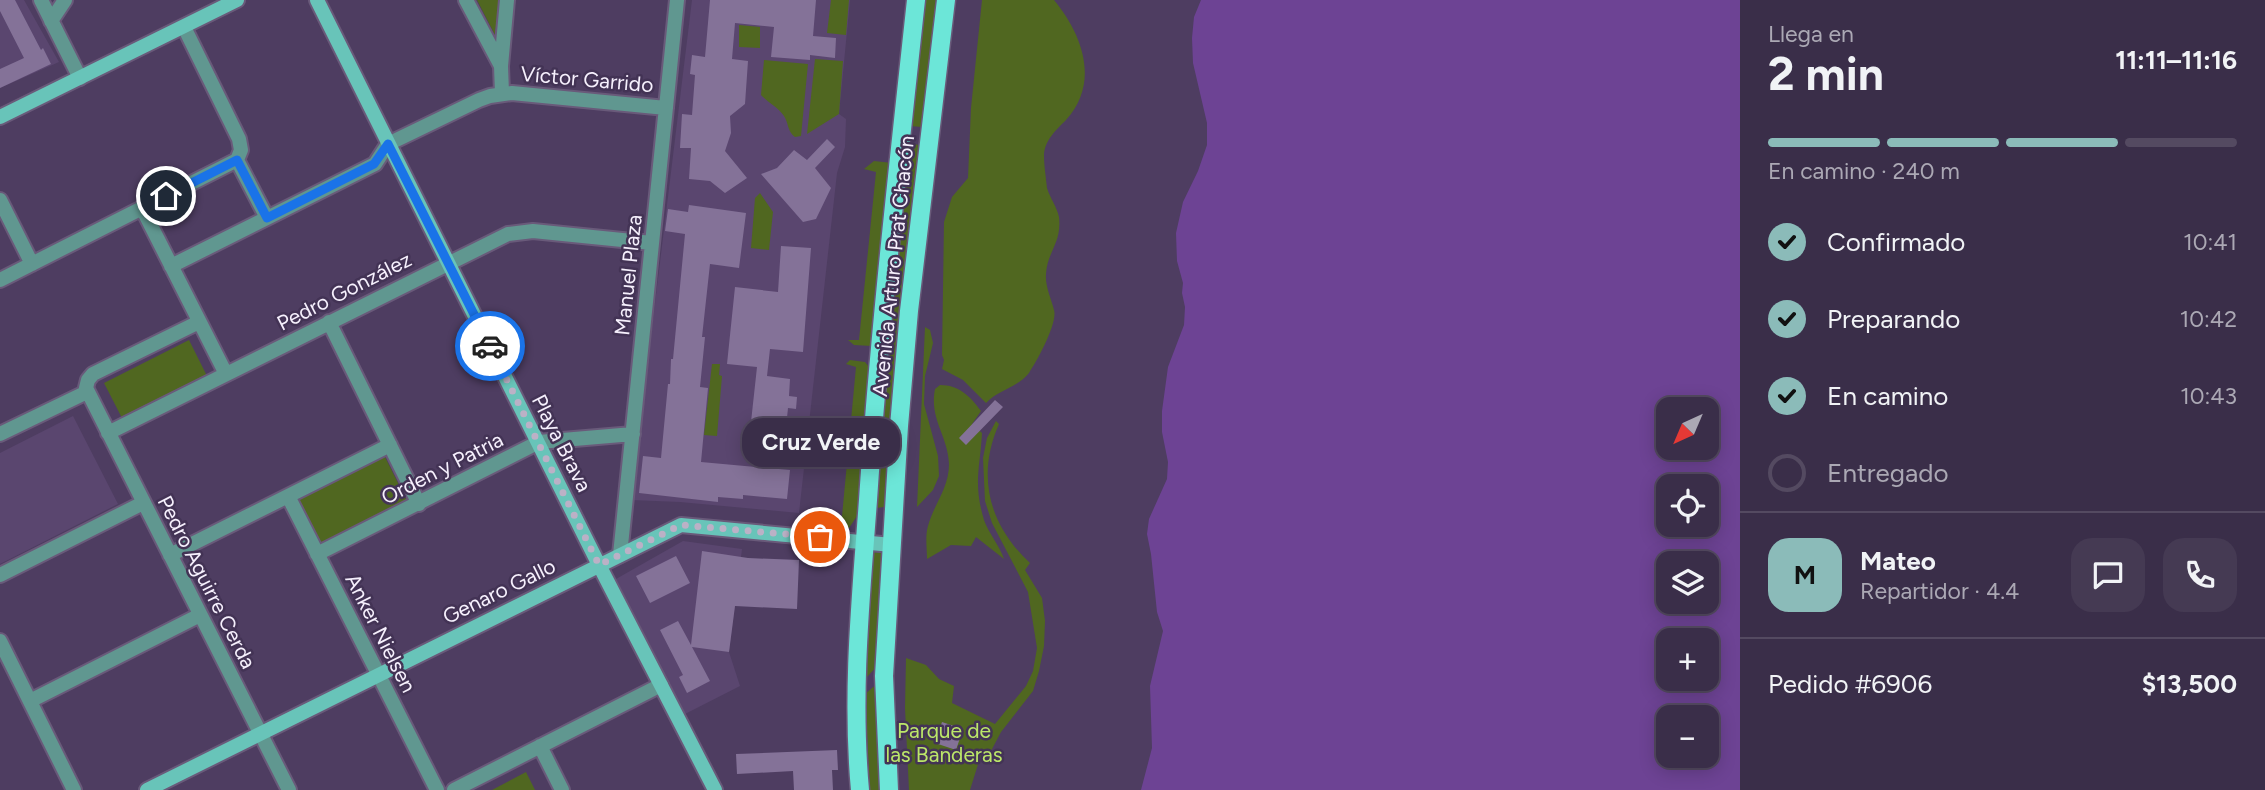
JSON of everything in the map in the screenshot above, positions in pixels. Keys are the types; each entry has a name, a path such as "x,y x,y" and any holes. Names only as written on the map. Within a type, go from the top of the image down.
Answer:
{"main road":[{"name":"Avenida Arturo Prat Chacón","path":"860,790 856,700 878,356 916,0"},
{"name":"Avenida Arturo Prat Chacón","path":"889,790 884,676 899,426 909,311 946,0"}],"street":[{"path":"41,0 80,78"},
{"path":"51,21 65,0"},
{"path":"0,117 237,0"},
{"name":"Playa Brava","path":"317,0 599,565 715,790"},
{"path":"466,0 500,66"},
{"path":"502,93 500,66 507,0"},
{"name":"Manuel Plaza","path":"620,555 677,0"},
{"path":"0,280 237,160 241,150 239,139 184,27"},
{"name":"Víctor Garrido","path":"171,266 374,164 388,144 490,96 502,93 666,108"},
{"path":"237,160 267,218"},
{"path":"0,200 32,264"},
{"path":"142,208 226,374"},
{"name":"Pedro González","path":"108,433 508,234 525,231 652,243"},
{"path":"0,434 87,393 86,383 93,374 199,321"},
{"path":"329,322 419,504"},
{"name":"Pedro Aguirre Cerda","path":"87,393 289,790"},
{"name":"Orden y Patria","path":"317,554 538,442 633,434"},
{"path":"170,555 390,445"},
{"name":"Anker Nielsen","path":"288,496 437,790"},
{"path":"0,575 143,503"},
{"name":"Genaro Gallo","path":"146,790 681,525 892,545"},
{"path":"30,701 200,615"},
{"path":"0,641 74,790"},
{"path":"454,790 661,685"},
{"path":"540,746 562,790"}],"shaded area":[{"path":"0,0 24,0 59,62 0,88"},
{"path":"692,0 850,0 839,114 846,119 845,147 837,173 799,513 631,500"},
{"path":"1201,0 1740,0 1740,790 1141,790 1152,748 1150,686 1163,631 1157,612 1147,534 1149,519 1167,479 1168,462 1162,432 1162,411 1168,367 1184,325 1183,283 1177,261 1176,233 1183,202 1207,145 1207,123 1193,63 1194,17"},
{"path":"73,416 118,504 0,564 0,453"},
{"path":"683,541 742,549 729,652 740,686 685,714 616,579"}],"green space":[{"path":"477,0 499,0 495,35"},
{"path":"831,0 849,0 846,35 827,33"},
{"path":"924,0 937,0 922,127 910,126"},
{"path":"982,0 1054,0 1073,28 1080,44 1085,75 1083,91 1076,106 1051,136 1045,151 1047,188 1059,217 1058,234 1046,274 1054,310 1053,324 1029,373 986,403 963,380 942,369 944,222 952,197 968,178 971,108"},
{"path":"739,25 760,27 760,48 739,47"},
{"path":"815,59 843,61 839,114 807,134"},
{"path":"764,60 808,64 801,136 792,135 782,113 761,95"},
{"path":"909,145 918,145 921,151 886,501 884,507 876,508 873,506"},
{"path":"874,161 892,163 872,346 854,345 848,340 859,340 876,172 864,169"},
{"path":"760,193 773,212 769,250 751,248 755,198"},
{"path":"925,327 930,330 933,343 925,376 924,404 938,456 939,476 933,490 917,507"},
{"path":"189,340 208,378 123,420 104,383"},
{"path":"850,360 865,362 870,368 857,516 849,528 838,527 830,520 830,516 842,516 856,367 846,364"},
{"path":"712,364 720,364 719,375 722,376 717,436 704,435"},
{"path":"940,385 964,392 981,411 972,424 982,433 979,496 984,520 1004,559 976,537 971,546 951,545 927,559 927,530 947,481 949,464 935,409 935,389"},
{"name":"Parque de las Banderas","path":"996,421 999,424 988,462 990,499 1005,533 1030,563 1025,570 1042,598 1044,646 1039,671 1033,691 1001,732 991,751 980,758 970,790 909,790 905,708 906,658 926,665 939,679 954,686 952,703 995,724 1026,686 1033,671 1037,648 1028,592 992,523 985,501 983,458 987,438"},
{"path":"384,455 408,503 320,548 296,500"},
{"path":"870,552 883,553 879,664 867,677 865,675"},
{"path":"878,683 883,790 870,790 865,694"},
{"path":"526,772 535,790 492,790"}],"building":[{"path":"0,0 15,0 51,64 0,88 0,69 24,58 0,11"},
{"path":"710,0 816,0 813,36 836,38 835,58 810,55 810,60 771,57 774,27 735,23 732,59 748,61 745,104 730,116 731,133 725,151 747,178 725,193 710,181 689,179 691,148 680,148 682,114 692,115 695,75 690,74 692,55 705,57"},
{"path":"827,139 835,147 815,168 831,188 816,219 803,222 761,174 777,168 794,150 807,160"},
{"path":"689,205 746,213 739,268 710,264 702,337 705,337 700,387 708,388 701,462 790,470 787,499 743,495 743,499 718,497 718,502 639,493 643,456 661,458 673,359 685,234 665,231 668,209 688,212"},
{"path":"781,246 811,248 803,352 770,349 767,376 790,379 789,396 797,397 796,409 788,408 784,447 772,446 775,424 751,422 757,367 727,364 735,287 778,292"},
{"path":"995,400 1003,407 966,445 959,438"},
{"path":"787,437 800,439 797,461 783,459"},
{"path":"702,551 748,558 799,560 797,609 735,606 729,652 692,647 710,681 687,693 679,677 683,675 660,630 678,621 691,645"},
{"path":"676,556 690,583 650,603 636,576"},
{"path":"942,722 963,729 956,750 935,743"},
{"path":"837,750 838,770 832,770 833,790 794,790 793,771 737,774 736,754"}],"way so far":[{"path":"490,346 599,565 681,525 820,537"}],"place":[{"name":"Cruz Verde","path":"820,537"}],"route":[{"path":"166,196 237,160 267,218 374,164 388,144 490,346"}]}
